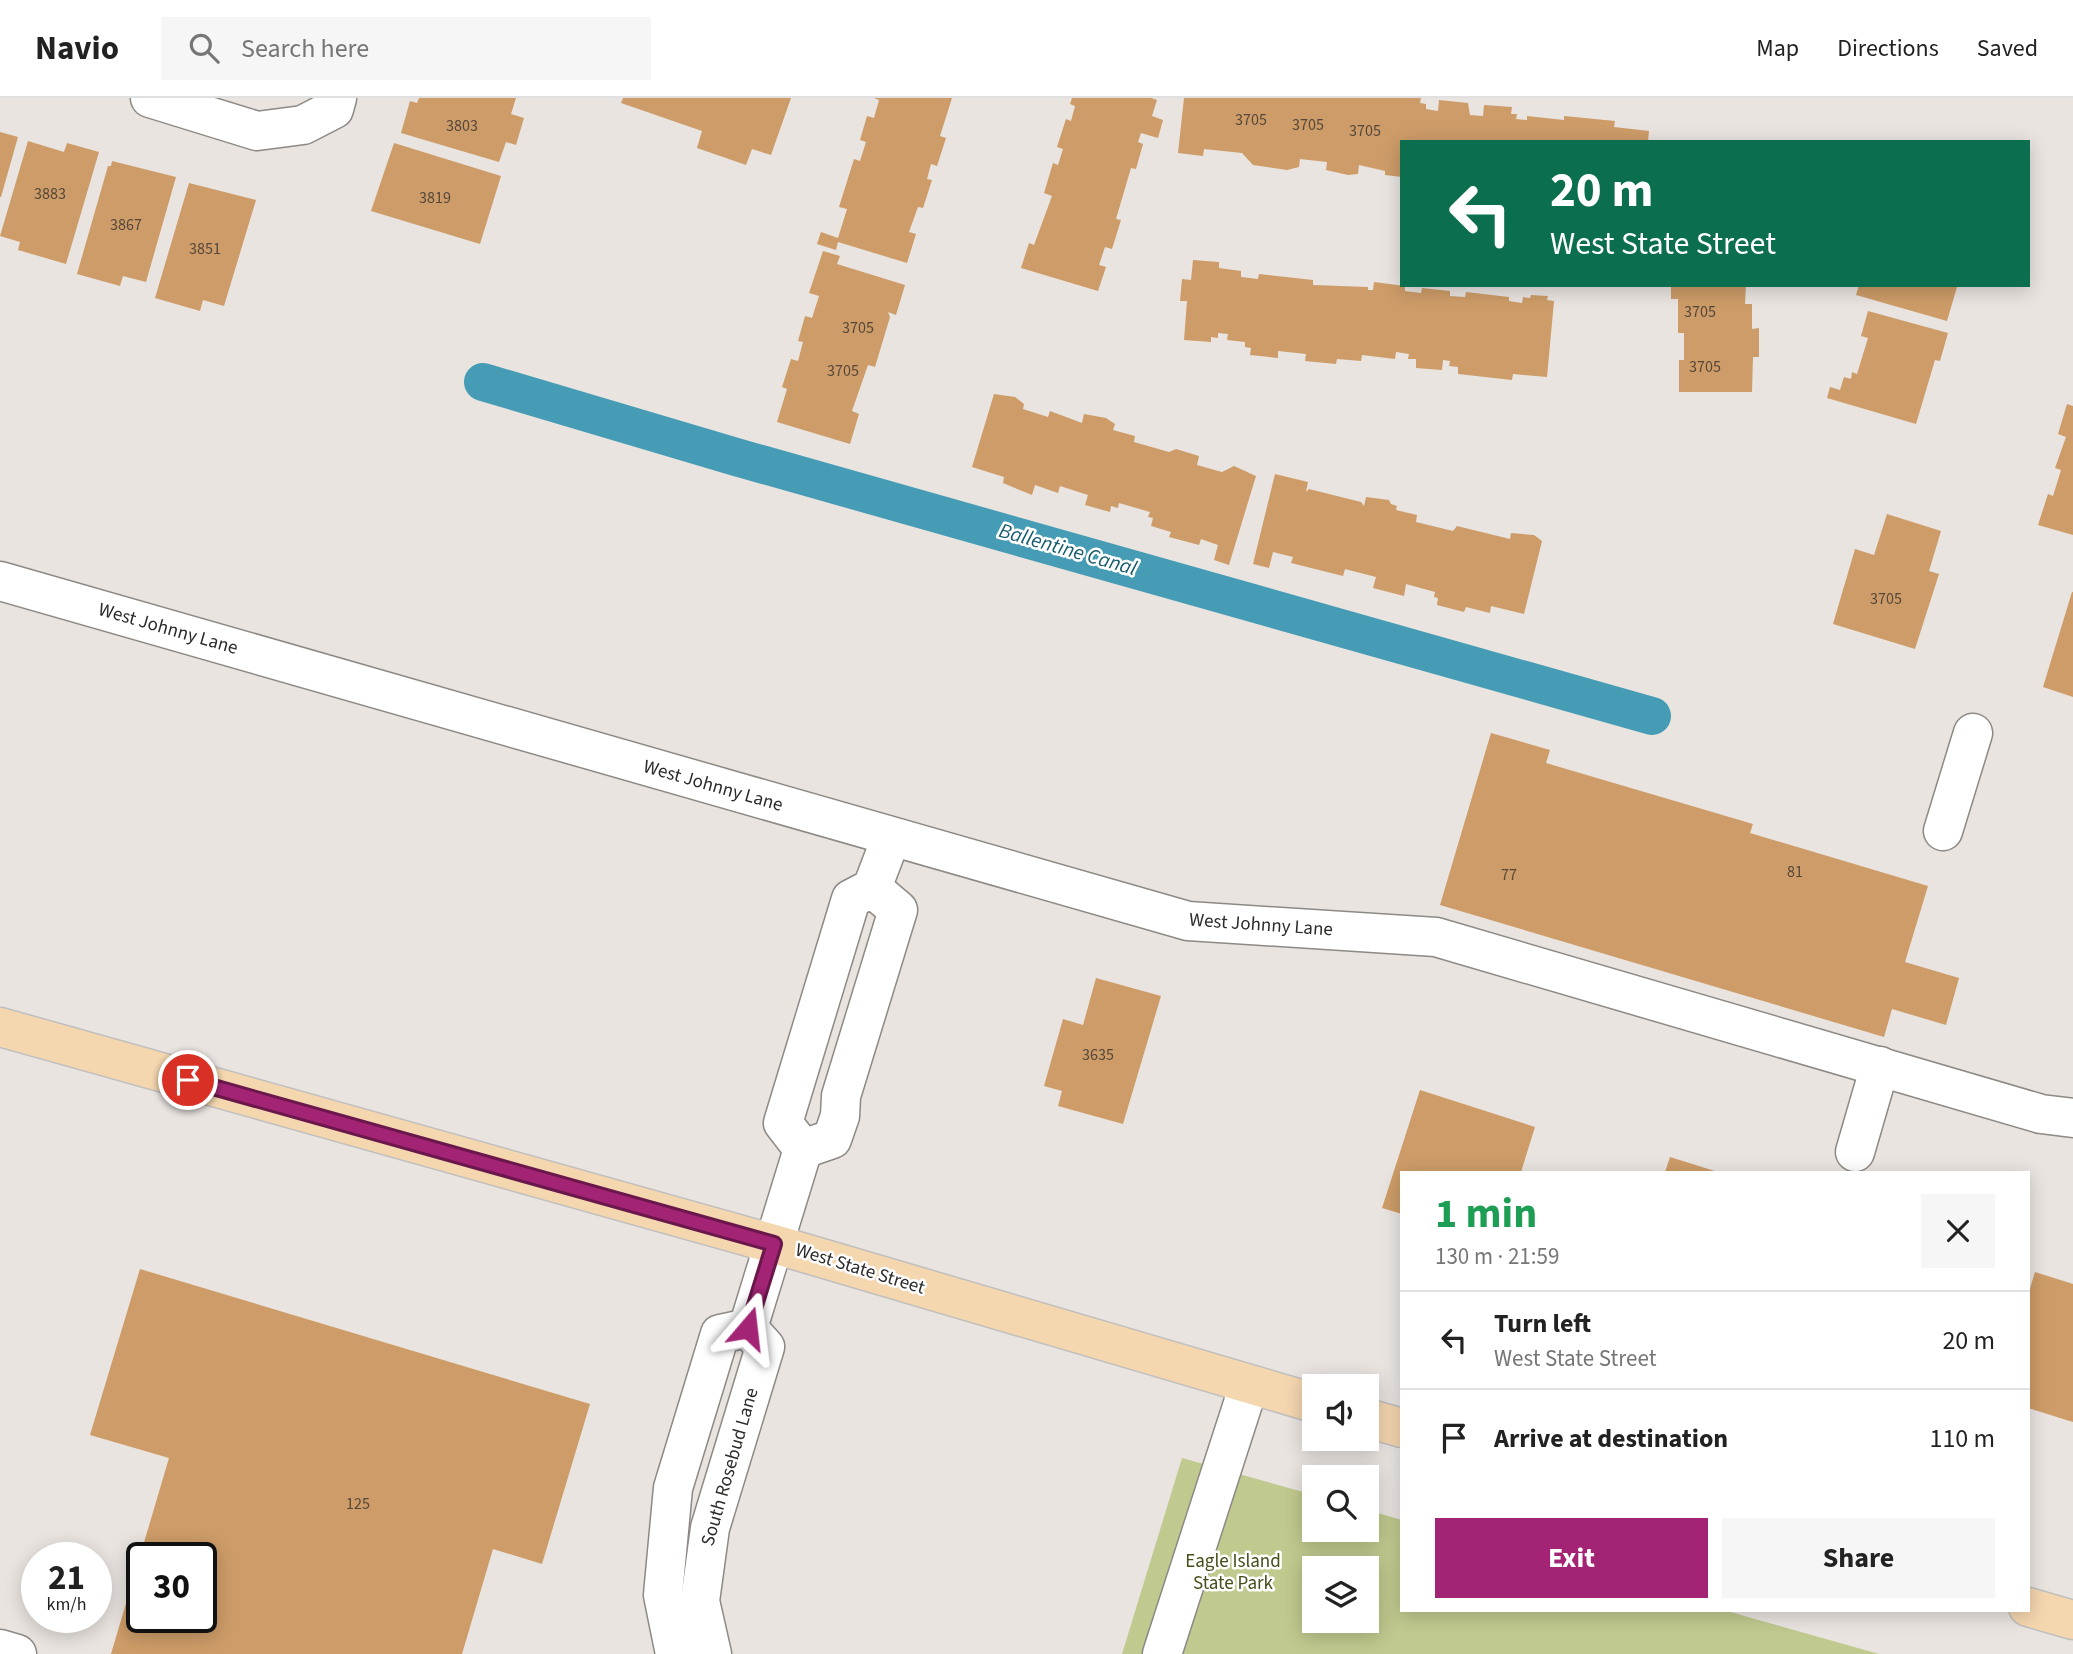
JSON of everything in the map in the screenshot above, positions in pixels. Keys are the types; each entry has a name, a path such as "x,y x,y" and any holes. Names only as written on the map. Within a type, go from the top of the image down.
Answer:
{"main road":[{"name":"West State Street","path":"0,1027 774,1244 1302,1400"},
{"path":"1379,1421 1400,1427"},
{"path":"2030,1608 2073,1620"}],"street":[{"path":"150,98 257,131 303,125 334,109 337,98"},
{"name":"West Johnny Lane","path":"0,581 1188,921 1436,937 2041,1114 2073,1118"},
{"path":"1943,831 1973,733"},
{"path":"803,1149 783,1123 850,900 872,888 891,838"},
{"path":"803,1149 832,1139 839,1116 841,1096 895,922 898,910 872,888"},
{"path":"1855,1152 1880,1066"},
{"path":"748,1328 803,1149"},
{"name":"South Rosebud Lane","path":"675,1654 663,1595 673,1488 720,1334 748,1328 765,1347 709,1528 699,1601 712,1654"},
{"path":"1162,1654 1249,1385"},
{"path":"0,1649 17,1654"}],"green space":[{"name":"Eagle Island State Park","path":"1182,1458 1302,1492 1302,1542 1379,1542 1379,1513 1400,1519 1400,1612 1730,1612 1879,1654 1122,1654"}],"building":[{"path":"419,98 516,98 511,114 524,118 516,145 506,142 499,162 401,133 410,101 417,103"},
{"path":"623,98 791,98 771,155 752,149 746,165 697,148 702,131 621,103"},
{"path":"874,98 952,98 940,136 946,138 937,166 931,164 927,179 932,180 923,208 918,207 909,232 916,234 907,263 838,242 836,250 817,244 821,232 838,238 847,209 839,207 854,159 860,161 866,142 860,140 867,116 874,118 879,100"},
{"path":"1072,98 1151,98 1157,100 1152,116 1163,120 1158,138 1141,133 1138,142 1143,144 1136,169 1131,168 1116,219 1121,220 1112,249 1105,247 1099,265 1106,267 1098,291 1021,268 1029,243 1034,245 1052,196 1044,193 1053,163 1058,165 1063,149 1057,147 1066,119 1071,121 1075,106 1070,104"},
{"path":"1184,98 1421,98 1420,103 1426,104 1426,109 1438,111 1439,100 1468,103 1470,115 1483,116 1484,105 1512,107 1511,114 1517,114 1516,119 1527,120 1527,116 1564,120 1564,116 1615,121 1614,127 1649,131 1648,140 1400,140 1400,177 1385,175 1385,171 1359,165 1358,174 1348,175 1326,170 1327,162 1300,159 1299,167 1287,170 1253,165 1242,153 1204,149 1203,156 1178,153"},
{"path":"0,132 18,137 1,197 0,197"},
{"path":"28,141 64,152 67,143 99,152 66,264 18,250 20,242 0,236"},
{"path":"394,143 501,176 480,244 371,211"},
{"path":"112,161 176,177 146,282 123,276 120,286 77,274 108,166 111,166"},
{"path":"189,183 256,200 224,306 203,300 200,311 155,298"},
{"path":"823,251 840,256 837,264 905,285 896,315 888,312 890,317 875,367 868,365 853,408 852,411 859,414 850,444 777,422 787,389 782,387 791,359 798,361 803,342 798,341 805,316 812,318 819,296 809,293"},
{"path":"1193,260 1219,262 1219,268 1241,271 1241,277 1258,279 1259,274 1313,280 1313,285 1368,287 1368,290 1373,290 1374,282 1400,285 1405,287 1405,291 1421,293 1422,288 1450,291 1450,296 1465,297 1466,292 1509,297 1509,301 1522,303 1523,297 1548,296 1547,300 1554,301 1547,377 1513,374 1512,380 1458,374 1458,367 1449,366 1450,361 1443,360 1442,370 1416,368 1416,359 1408,359 1409,354 1396,352 1395,359 1362,355 1361,361 1337,359 1336,364 1305,361 1306,354 1278,351 1278,358 1250,355 1251,348 1245,347 1245,342 1227,340 1228,334 1218,333 1218,338 1211,337 1211,342 1184,340 1187,301 1180,301 1182,279 1191,280"},
{"path":"1671,287 1746,287 1745,304 1752,304 1752,329 1759,328 1759,357 1753,357 1752,392 1679,392 1679,360 1684,360 1684,333 1678,333 1678,299 1671,299"},
{"path":"1858,287 1957,287 1947,321 1856,295"},
{"path":"1868,311 1948,333 1940,361 1935,360 1916,424 1827,398 1830,387 1840,390 1844,377 1851,379 1852,372 1857,374 1868,338 1861,336"},
{"path":"994,394 1015,397 1024,404 1023,409 1048,417 1050,411 1082,423 1084,414 1106,418 1115,424 1113,430 1135,436 1134,442 1169,452 1176,449 1199,456 1197,465 1222,472 1234,466 1256,476 1229,565 1214,560 1218,545 1201,539 1199,545 1169,537 1171,532 1151,526 1153,518 1148,517 1150,512 1119,503 1118,508 1111,506 1110,512 1085,505 1088,495 1060,486 1058,493 1035,485 1032,495 1003,483 1004,477 972,467"},
{"path":"2067,404 2073,406 2073,535 2038,525 2048,494 2053,496 2061,470 2055,468 2066,437 2058,434"},
{"path":"1275,474 1308,482 1306,492 1309,489 1361,502 1364,506 1366,497 1389,500 1397,506 1396,510 1417,515 1416,522 1453,531 1457,526 1510,539 1511,533 1534,535 1542,541 1524,614 1491,606 1490,613 1466,607 1464,612 1437,605 1435,592 1406,584 1404,596 1373,588 1376,577 1345,569 1343,576 1291,563 1293,557 1273,552 1269,568 1253,564"},
{"path":"1887,514 1941,531 1929,571 1939,574 1915,649 1833,624 1855,549 1874,555"},
{"path":"2073,592 2073,697 2043,687"},
{"path":"1491,733 1550,750 1546,763 1753,824 1750,833 1928,886 1905,962 1959,978 1946,1025 1892,1009 1884,1037 1440,905"},
{"path":"1096,978 1161,996 1123,1124 1058,1106 1062,1091 1044,1086 1063,1019 1083,1025"},
{"path":"1420,1090 1535,1127 1521,1171 1400,1171 1400,1213 1382,1208"},
{"path":"1670,1157 1715,1171 1665,1171"},
{"path":"140,1269 590,1404 542,1564 493,1549 462,1654 111,1654 126,1603 126,1633 217,1633 217,1542 144,1542 169,1458 90,1435"},
{"path":"2035,1272 2073,1284 2073,1422 2030,1409 2030,1288"}],"waterway":[{"name":"Ballentine Canal","path":"483,382 736,457 1652,716"}],"route":[{"path":"188,1080 774,1244 748,1328"}]}
